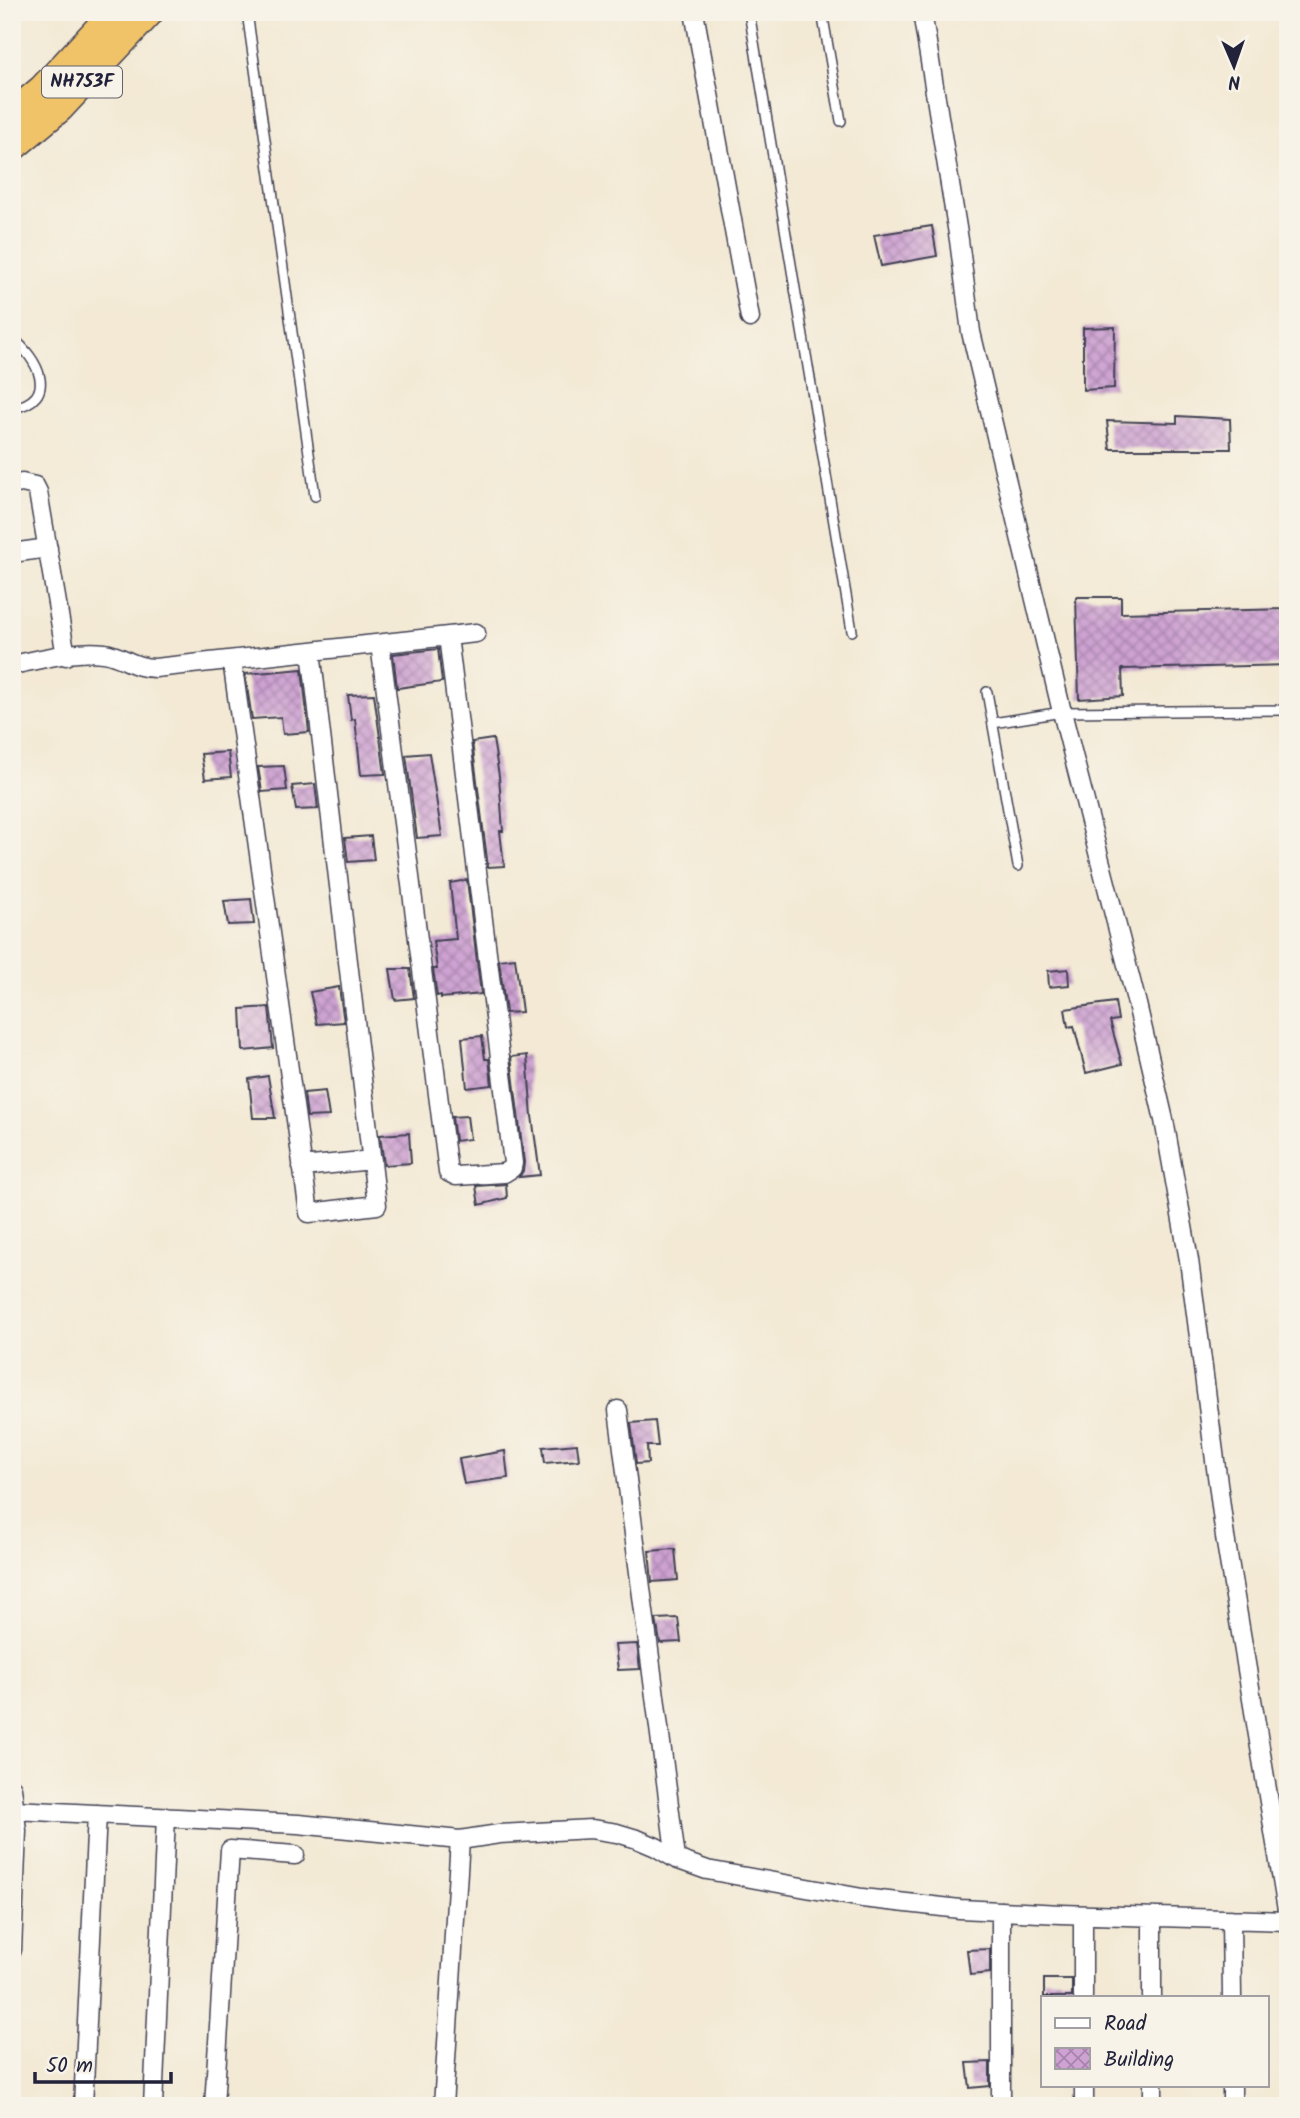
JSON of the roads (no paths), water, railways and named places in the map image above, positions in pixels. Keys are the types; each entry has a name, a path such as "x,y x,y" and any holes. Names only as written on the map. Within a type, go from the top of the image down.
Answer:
{"highway":[{"name":"NH753F","path":"12,116 43,90 116,12"},
{"name":"NH753F","path":"12,146 59,107 148,12"}],"street":[{"path":"694,12 750,318"},
{"path":"13,1801 97,1814 298,1824 460,1840 499,1834 591,1829 637,1839 676,1859 707,1870 862,1898 960,1909 1083,1915 1288,1918 1225,1537 1189,1260 1164,1120 971,332 922,12"},
{"path":"12,485 22,483 35,486 66,656"},
{"path":"12,553 48,548"},
{"path":"12,665 87,652 102,652 142,668 476,633"},
{"path":"380,643 448,1172 456,1176 504,1173 512,1168 513,1163 448,636"},
{"path":"232,660 309,1213 377,1205 311,651"},
{"path":"302,1167 372,1160"},
{"path":"618,1410 676,1859"},
{"path":"12,1788 17,1831 12,1950"},
{"path":"82,2106 97,1814"},
{"path":"153,2106 166,1818"},
{"path":"443,2106 460,1840"},
{"path":"214,2106 230,1850 295,1855"},
{"path":"1001,1911 1001,2106"},
{"path":"1083,1915 1083,1996"},
{"path":"1152,1917 1152,1996"},
{"path":"1231,1919 1232,1996"},
{"path":"1084,2086 1084,2106"},
{"path":"1153,2086 1153,2106"},
{"path":"1232,2086 1233,2106"}],"lane":[{"path":"247,12 315,496"},
{"path":"749,12 852,631"},
{"path":"822,12 841,121"},
{"path":"12,338 30,354 38,370 41,385 37,397 31,403 12,408"},
{"path":"987,692 1018,866"},
{"path":"993,723 1062,712 1288,710"}]}
